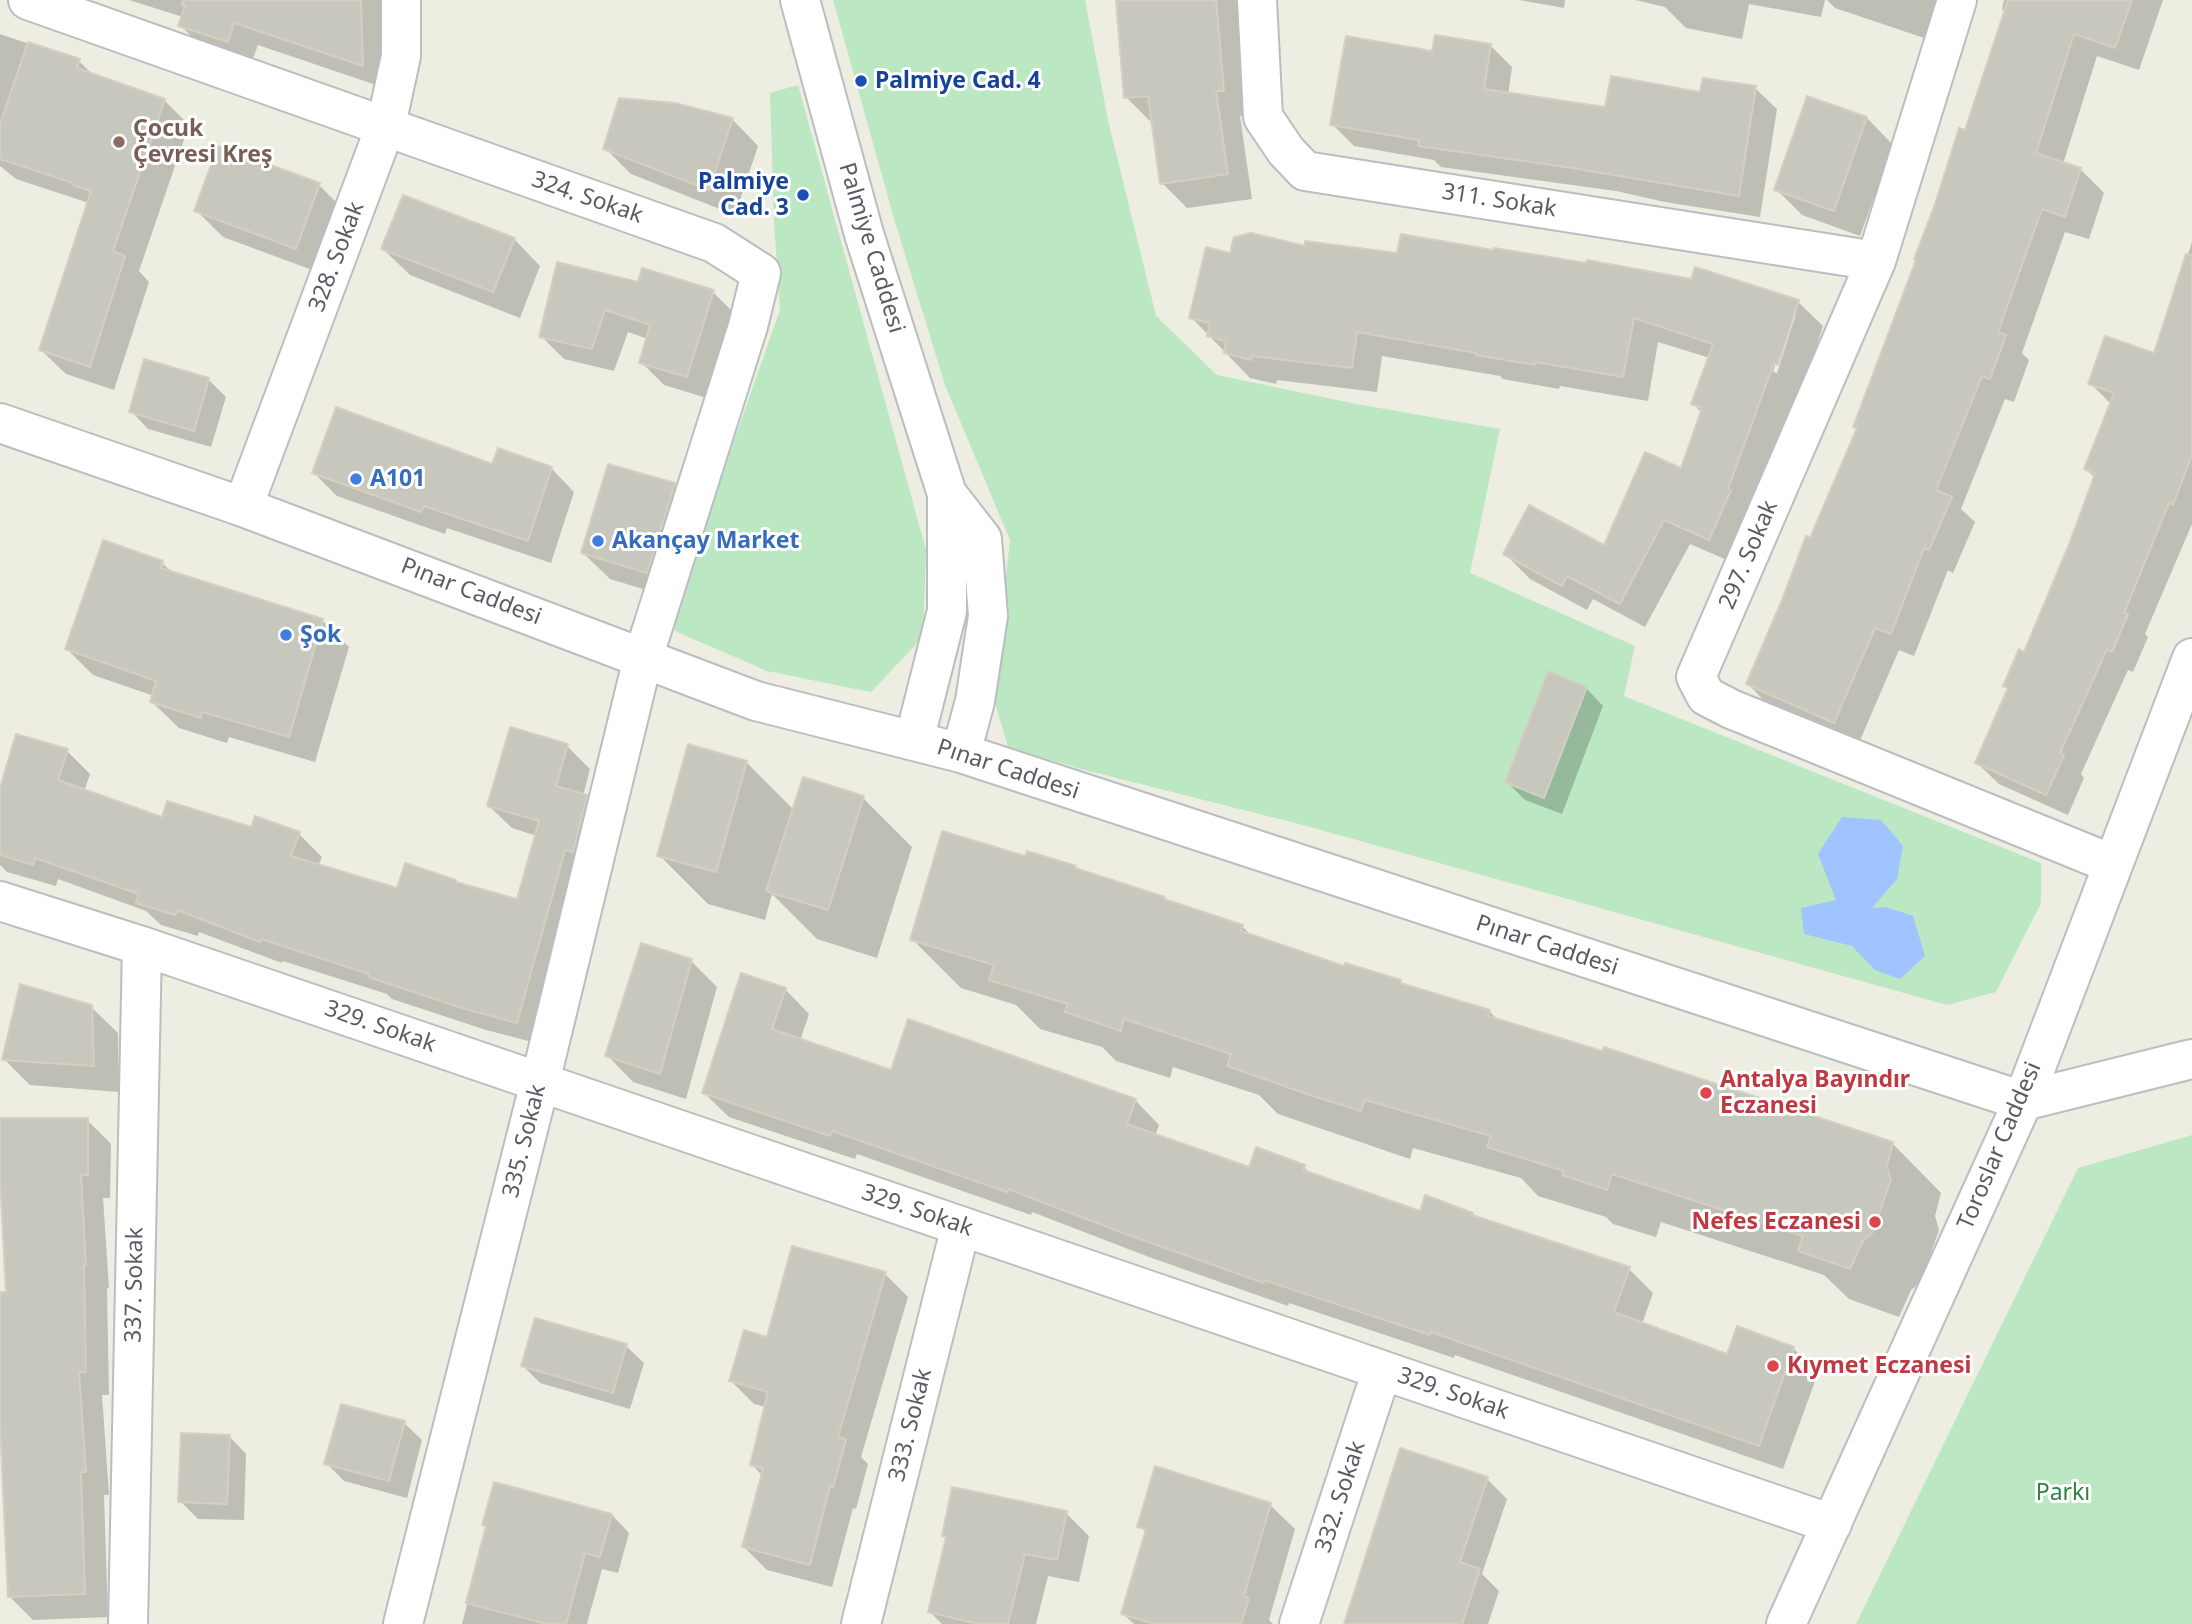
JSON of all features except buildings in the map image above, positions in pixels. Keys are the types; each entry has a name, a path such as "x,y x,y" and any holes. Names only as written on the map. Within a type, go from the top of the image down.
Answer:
{"street":[{"name":"324. Sokak","path":"27,0 715,243 761,273 748,326 643,658"},
{"name":"328. Sokak","path":"243,507 386,125 401,56 401,0"},
{"name":"Palmiye Caddesi","path":"800,0 864,234 947,494 947,611 914,741"},
{"name":"311. Sokak","path":"1257,0 1264,117 1286,151 1305,171 1876,261"},
{"name":"297. Sokak","path":"1957,0 1876,261 1696,677 1706,696 1731,709 2112,864"},
{"name":"Pınar Caddesi","path":"0,424 243,507 757,701 961,753 2022,1101"},
{"name":"Palmiye Caddesi","path":"947,494 982,539 988,616 975,701 961,753"},
{"name":"335. Sokak","path":"403,1624 540,1082 643,658"},
{"name":"Toroslar Caddesi","path":"1786,1624 2022,1101 2192,658"},
{"name":"329. Sokak","path":"0,901 142,946 1832,1524"},
{"name":"337. Sokak","path":"128,1624 142,946"},
{"path":"2022,1101 2192,1059"},
{"name":"333. Sokak","path":"861,1624 961,1226"},
{"name":"332. Sokak","path":"1299,1624 1382,1370"}],"green space":[{"path":"833,0 1085,0 1108,120 1156,316 1217,375 1356,404 1500,429 1470,573 1635,646 1624,696 2041,863 2041,903 1996,992 1947,1005 1303,825 1085,770 1008,747 993,696 1010,540 945,385 895,222"},
{"path":"798,85 926,550 923,637 871,692 767,671 668,628 780,310 770,93"},
{"name":"Parkı","path":"2192,1135 2192,1624 1856,1624 2078,1168"}],"water":[{"path":"1842,817 1881,820 1903,846 1897,879 1872,908 1886,907 1913,916 1925,956 1900,979 1875,970 1852,946 1804,934 1801,908 1836,900 1818,854"}],"place":[{"name":"Palmiye Cad. 4","path":"861,81"},
{"name":"Çocuk Çevresi Kreş","path":"119,142"},
{"name":"Palmiye Cad. 3","path":"803,195"},
{"name":"A101","path":"356,479"},
{"name":"Akançay Market","path":"598,541"},
{"name":"Şok","path":"286,635"},
{"name":"Antalya Bayındır Eczanesi","path":"1706,1093"},
{"name":"Nefes Eczanesi","path":"1875,1222"},
{"name":"Kıymet Eczanesi","path":"1773,1366"}]}
